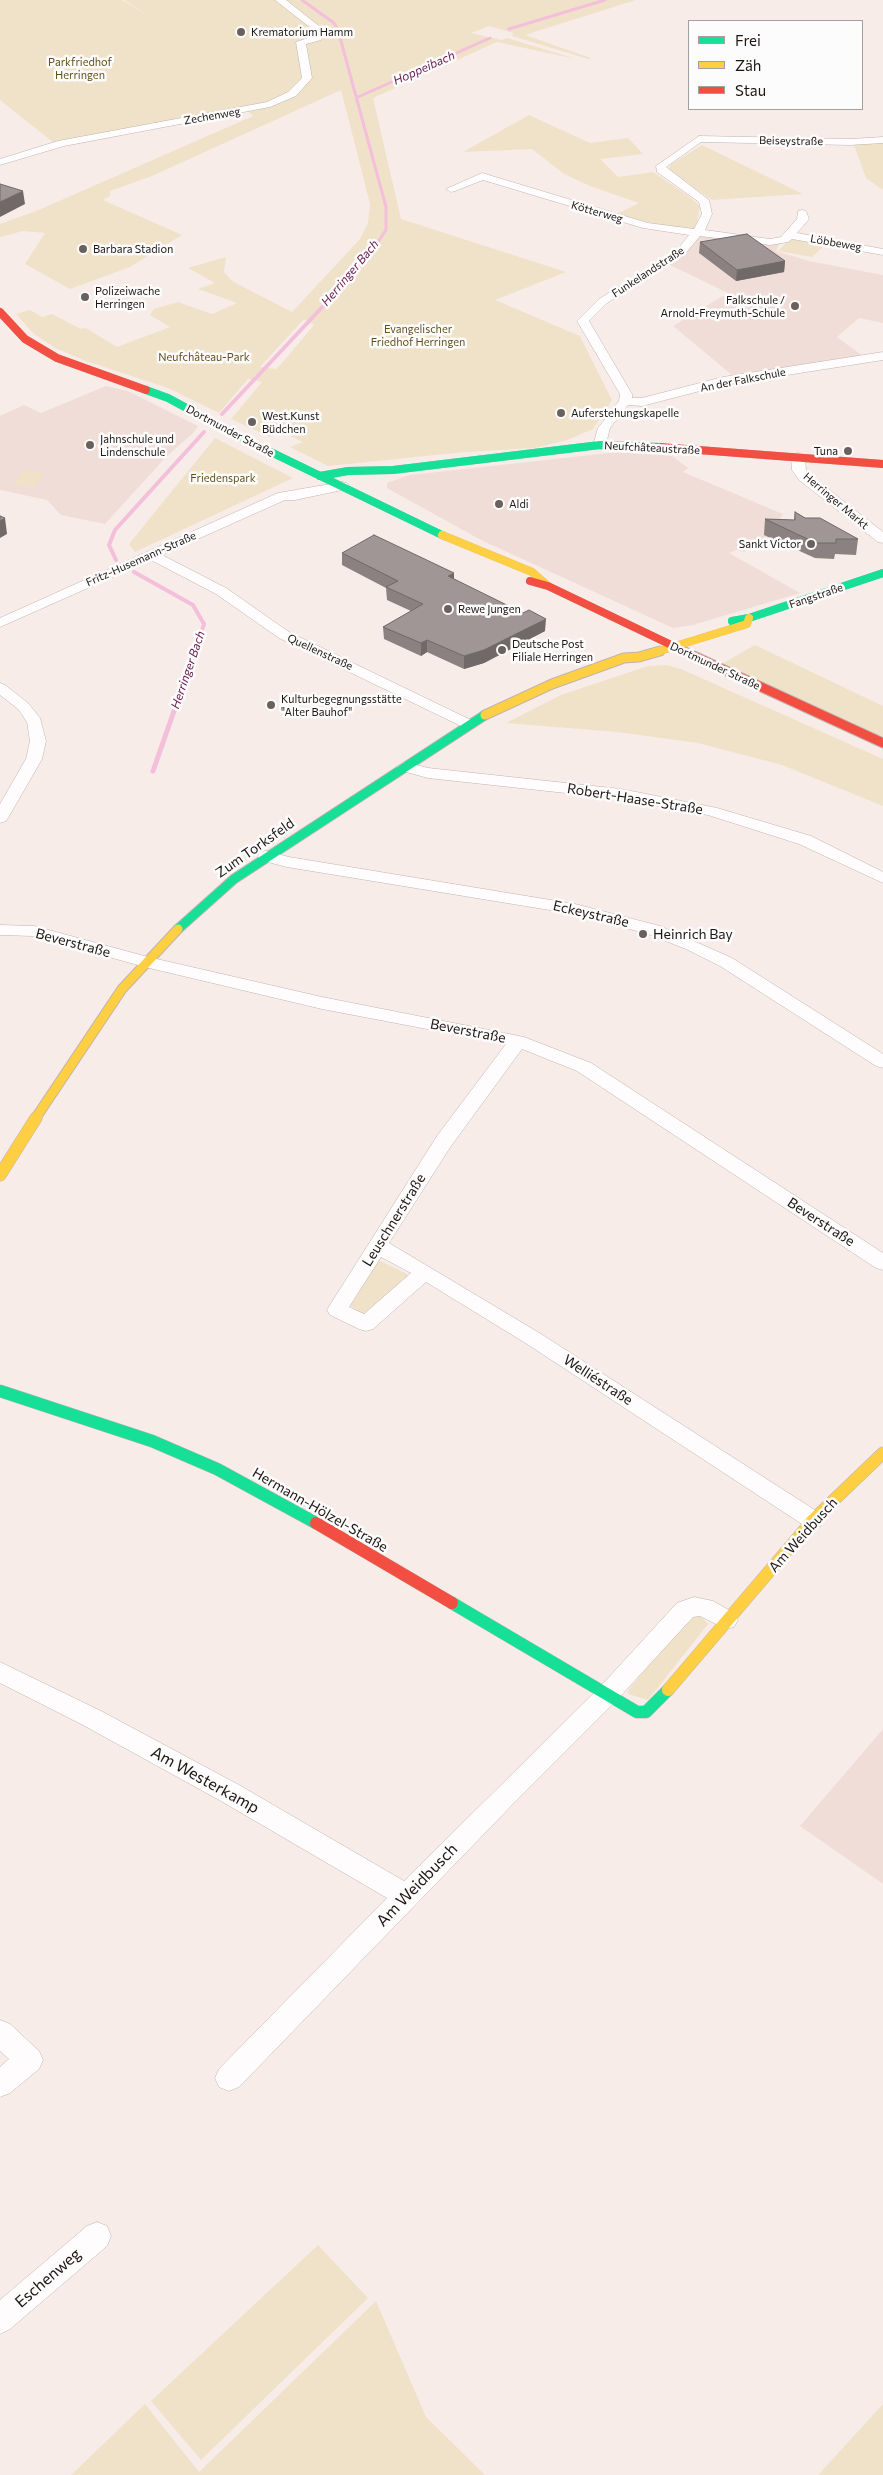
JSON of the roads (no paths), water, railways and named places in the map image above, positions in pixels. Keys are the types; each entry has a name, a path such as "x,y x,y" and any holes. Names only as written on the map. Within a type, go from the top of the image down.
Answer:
{"main road":[{"name":"Dortmunder Straße","path":"0,312 23,337 50,354 168,398 233,434 465,546 479,557 524,579 548,586 883,742"},
{"name":"Neufchâteaustraße","path":"320,476 348,471 393,470 600,445 645,446 883,464"},
{"name":"Neufchâteaustraße","path":"342,486 368,480 393,470"},
{"name":"Fangstraße","path":"659,639 738,619 750,618 883,573"},
{"name":"Fangstraße","path":"676,647 746,624 750,618"},
{"name":"Zum Torksfeld","path":"624,658 634,647 659,639"},
{"name":"Zum Torksfeld","path":"0,1175 48,1098 122,990 145,962 197,910 266,856 405,768 468,724 552,684 624,658 640,657 676,647"},
{"name":"Hermann-Hölzel-Straße","path":"0,1390 152,1441 217,1469 342,1538 607,1695"},
{"name":"Am Weidbusch","path":"607,1695 637,1712 646,1712 653,1707 813,1520 883,1453"}],"street":[{"name":"Zechenweg","path":"0,162 62,143 270,104 292,94 307,78 301,42 318,38 319,36 316,28 280,0"},
{"name":"Beiseystraße","path":"699,139 850,142 883,140"},
{"name":"Funkelandstraße","path":"625,401 626,394 584,321 603,301 680,253 704,224 707,207 704,200 660,170 661,166 666,162 699,139"},
{"name":"Kötterweg","path":"451,189 482,176 632,222 697,234"},
{"name":"Löbbeweg","path":"697,234 770,242 784,240 803,220 802,213"},
{"name":"Löbbeweg","path":"789,235 883,252"},
{"name":"An der Falkschule","path":"625,401 642,402 723,381 883,356"},
{"path":"600,445 604,428 625,401"},
{"name":"Herringer Markt","path":"798,457 799,470 804,477 883,539"},
{"name":"Fritz-Husemann-Straße","path":"0,623 283,496 295,485 320,476"},
{"name":"Fritz-Husemann-Straße","path":"283,496 296,496 342,486"},
{"name":"Quellenstraße","path":"151,555 221,591 284,635 383,681 468,724"},
{"path":"0,688 22,706 35,721 38,741 34,759 0,818"},
{"name":"Robert-Haase-Straße","path":"405,768 428,773 621,794 710,811 804,840 883,878"},
{"name":"Eckeystraße","path":"266,856 296,864 575,908 654,930 692,945 726,962 883,1062"},
{"name":"Beverstraße","path":"0,930 34,931 145,962 322,1004 518,1041 584,1067 883,1263"},
{"name":"Leuschnerstraße","path":"425,1272 366,1324 337,1310 444,1141 518,1041"},
{"name":"Welliéstraße","path":"378,1246 534,1338 813,1520"},
{"name":"Am Weidbusch","path":"229,2078 406,1896 607,1695 685,1610 694,1606 704,1608 726,1620"},
{"name":"Am Westerkamp","path":"0,1672 230,1793 406,1896"},
{"path":"0,2033 29,2060 0,2084"},
{"name":"Eschenweg","path":"0,2319 97,2236"}],"waterway":[{"name":"Herringer Bach","path":"302,0 334,23 338,30 386,207 386,230 369,255 341,287"},
{"name":"Hoppeibach","path":"509,29 605,0"},
{"name":"Hoppeibach","path":"358,97 490,38"},
{"name":"Herringer Bach","path":"222,414 342,286"},
{"name":"Herringer Bach","path":"116,560 109,545 115,530 204,432"},
{"name":"Herringer Bach","path":"134,572 193,605 204,624 195,652"},
{"name":"Herringer Bach","path":"153,771 195,651"}],"place":[{"name":"Krematorium Hamm","path":"241,32"},
{"name":"Barbara Stadion","path":"83,249"},
{"name":"Polizeiwache Herringen","path":"85,297"},
{"name":"Falkschule / Arnold-Freymuth-Schule","path":"795,306"},
{"name":"Auferstehungskapelle","path":"561,413"},
{"name":"West.Kunst Büdchen","path":"252,422"},
{"name":"Jahnschule und Lindenschule","path":"90,445"},
{"name":"Tuna","path":"848,451"},
{"name":"Aldi","path":"499,504"},
{"name":"Sankt Victor","path":"811,544"},
{"name":"Rewe Jungen","path":"448,609"},
{"name":"Deutsche Post Filiale Herringen","path":"502,650"},
{"name":"Kulturbegegnungsstätte \"Alter Bauhof\"","path":"271,705"},
{"name":"Heinrich Bay","path":"643,934"}],"park label":[{"name":"Parkfriedhof Herringen","path":"80,68"},
{"name":"Evangelischer Friedhof Herringen","path":"418,335"},
{"name":"Neufchâteau-Park","path":"204,357"},
{"name":"Friedenspark","path":"223,478"}]}
